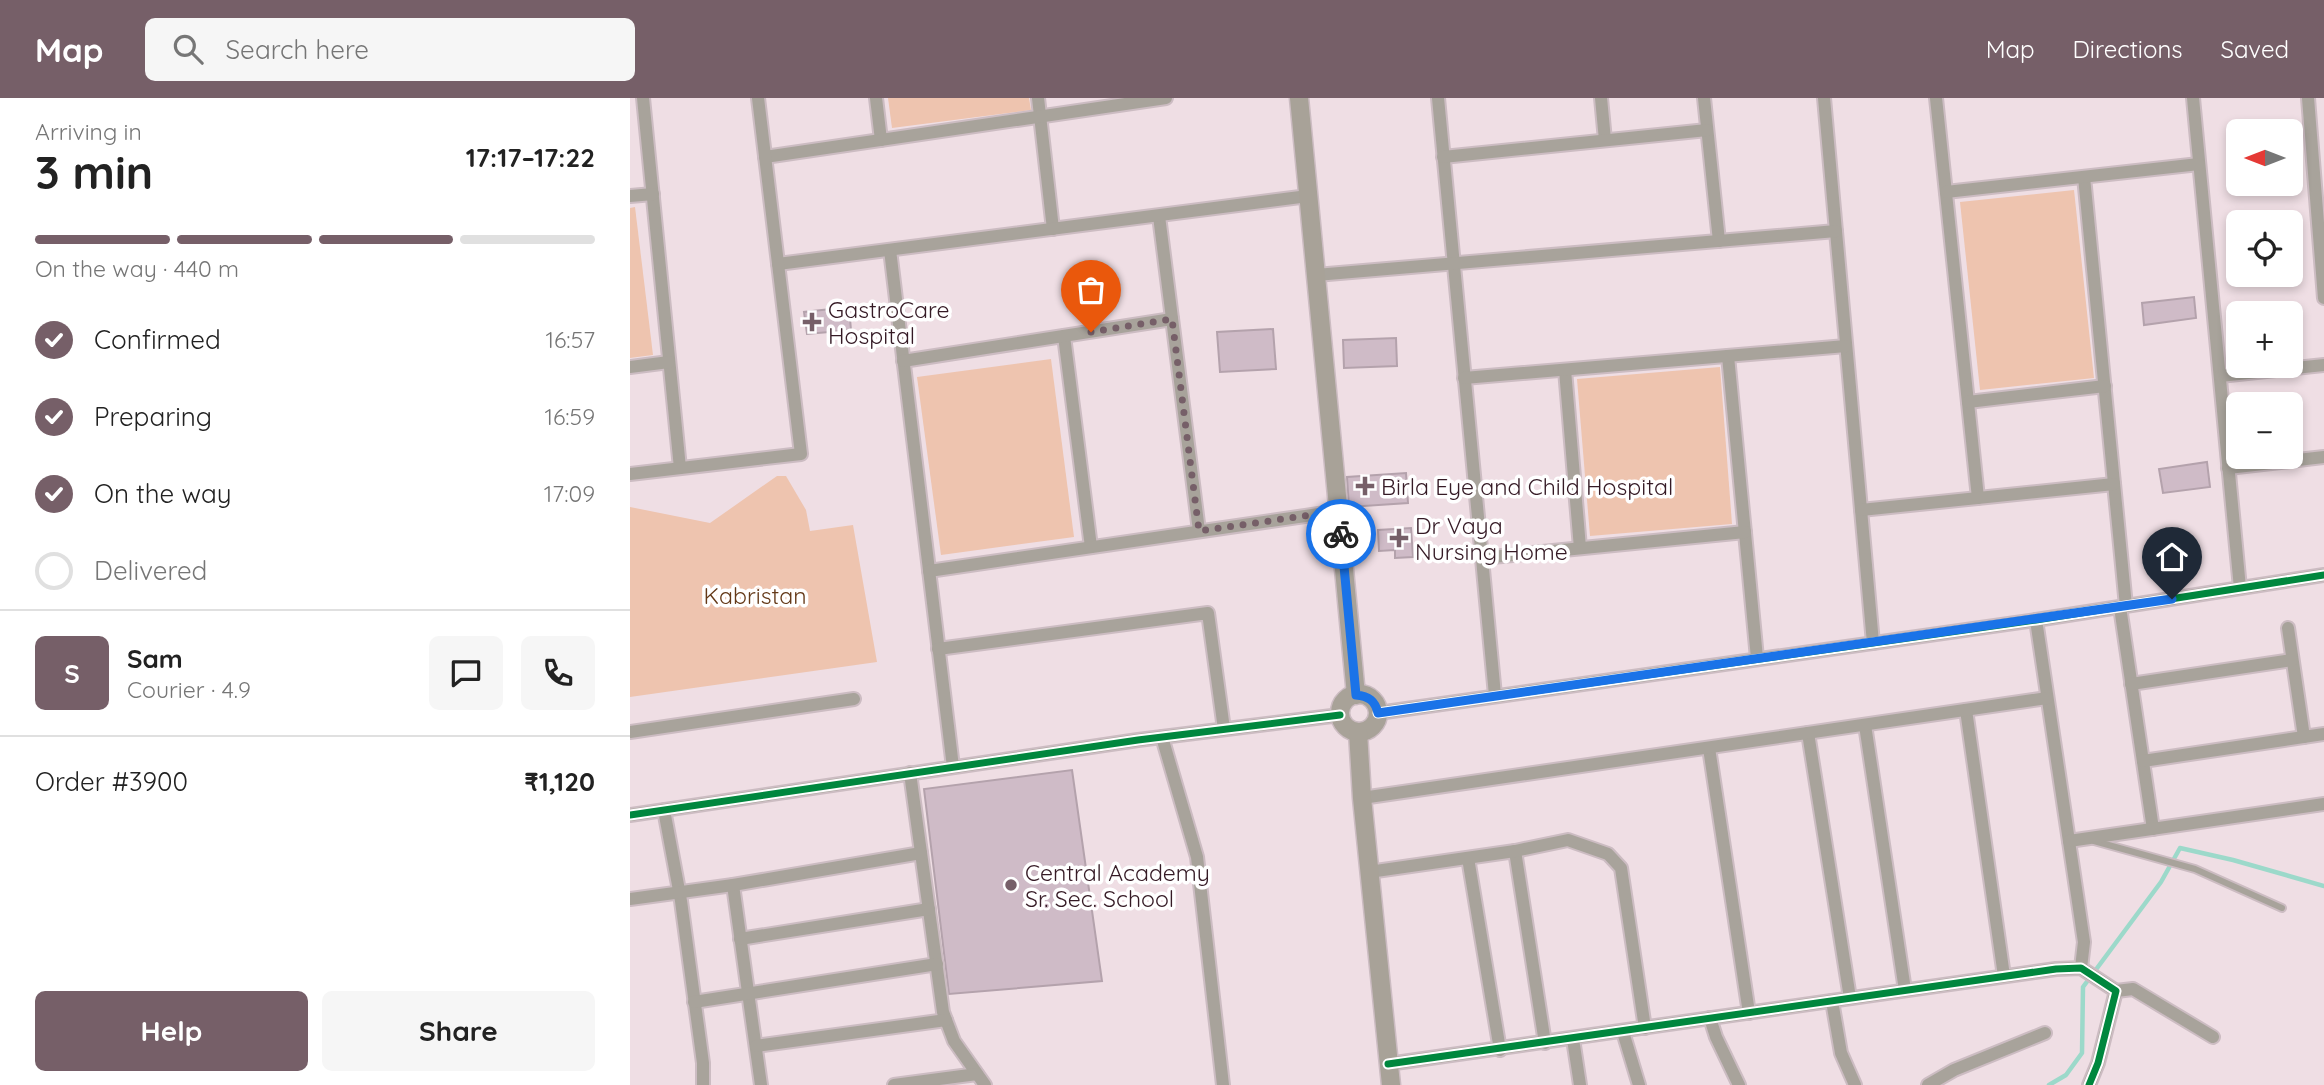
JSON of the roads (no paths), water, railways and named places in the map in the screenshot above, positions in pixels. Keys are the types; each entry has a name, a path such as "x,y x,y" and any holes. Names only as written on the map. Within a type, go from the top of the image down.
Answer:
{"street":[{"path":"643,98 680,468"},
{"path":"630,474 801,454 758,98"},
{"path":"876,98 881,140"},
{"path":"1038,98 1053,229"},
{"path":"765,157 1166,98"},
{"path":"1299,98 1356,695"},
{"path":"1438,98 1495,695"},
{"path":"1601,98 1605,140"},
{"path":"1704,98 1719,241"},
{"path":"1824,98 1872,643"},
{"path":"1936,98 1978,498"},
{"path":"2193,98 2226,445"},
{"path":"2308,98 2318,139 2324,298"},
{"path":"1443,157 1707,130"},
{"path":"1946,192 2199,164"},
{"path":"2084,177 2131,684 2153,829"},
{"path":"630,197 653,194"},
{"path":"778,264 1308,197"},
{"path":"1159,215 1199,531"},
{"path":"1316,275 1836,231"},
{"path":"890,250 953,767"},
{"path":"903,361 1172,319"},
{"path":"1064,336 1091,547"},
{"path":"1464,378 1846,346"},
{"path":"1728,356 1758,659"},
{"path":"630,367 670,362"},
{"path":"2220,376 2324,365"},
{"path":"1565,370 1580,548"},
{"path":"1968,402 2105,386"},
{"path":"2303,459 2324,457"},
{"path":"2228,469 2240,588"},
{"path":"1861,510 2114,484"},
{"path":"929,571 1339,511"},
{"path":"1482,558 1745,532"},
{"path":"1378,713 2036,620 2324,575"},
{"path":"938,649 1208,613 1224,729"},
{"path":"2036,620 2084,942 2081,968"},
{"path":"2288,628 2304,737"},
{"path":"2131,684 2292,660"},
{"path":"1356,695 1365,695 1372,700 1378,713 1373,726 1358,732 1346,728 1340,715 1344,702 1356,695"},
{"path":"1362,798 2048,698"},
{"path":"630,732 854,699"},
{"path":"1966,710 2004,976"},
{"path":"630,815 1162,737 1340,715"},
{"path":"1865,725 1905,990"},
{"path":"1358,732 1362,798 1391,1085"},
{"path":"1808,733 1850,998"},
{"path":"2143,761 2324,734"},
{"path":"1162,737 1196,857 1223,1085"},
{"path":"1709,748 1749,1013"},
{"path":"910,773 943,1012 954,1041 985,1085"},
{"path":"2069,841 2324,804"},
{"path":"664,810 679,893 703,1063 703,1085"},
{"path":"1369,872 1515,851 1568,840 1608,854 1621,868 1645,1028"},
{"path":"1515,851 1545,1043"},
{"path":"630,900 921,853"},
{"path":"1468,858 1500,1050"},
{"path":"733,885 761,1085"},
{"path":"740,939 929,909"},
{"path":"694,1002 937,964"},
{"path":"1388,1064 2004,976 2081,968 2116,991 2133,989 2213,1037"},
{"path":"2089,1085 2098,1063 2116,991"},
{"path":"1832,1001 1841,1053 1855,1085"},
{"path":"1710,1018 1739,1085"},
{"path":"756,1046 946,1020"},
{"path":"1623,1032 1639,1085"},
{"path":"1928,1085 1954,1070 2045,1033"},
{"path":"1573,1039 1580,1085"},
{"path":"894,1085 977,1074"}],"lane":[{"path":"2086,838 2195,869 2283,908"}],"waterway":[{"path":"2049,1085 2066,1075 2082,1053 2083,987 2161,882 2180,848 2324,886"}],"place":[{"name":"GastroCare Hospital","path":"812,322"},
{"name":"Birla Eye and Child Hospital","path":"1365,486"},
{"name":"Dr Vaya Nursing Home","path":"1399,538"},
{"name":"Central Academy Sr. Sec. School","path":"1011,885"}],"park label":[{"name":"Kabristan","path":"755,595"}]}
